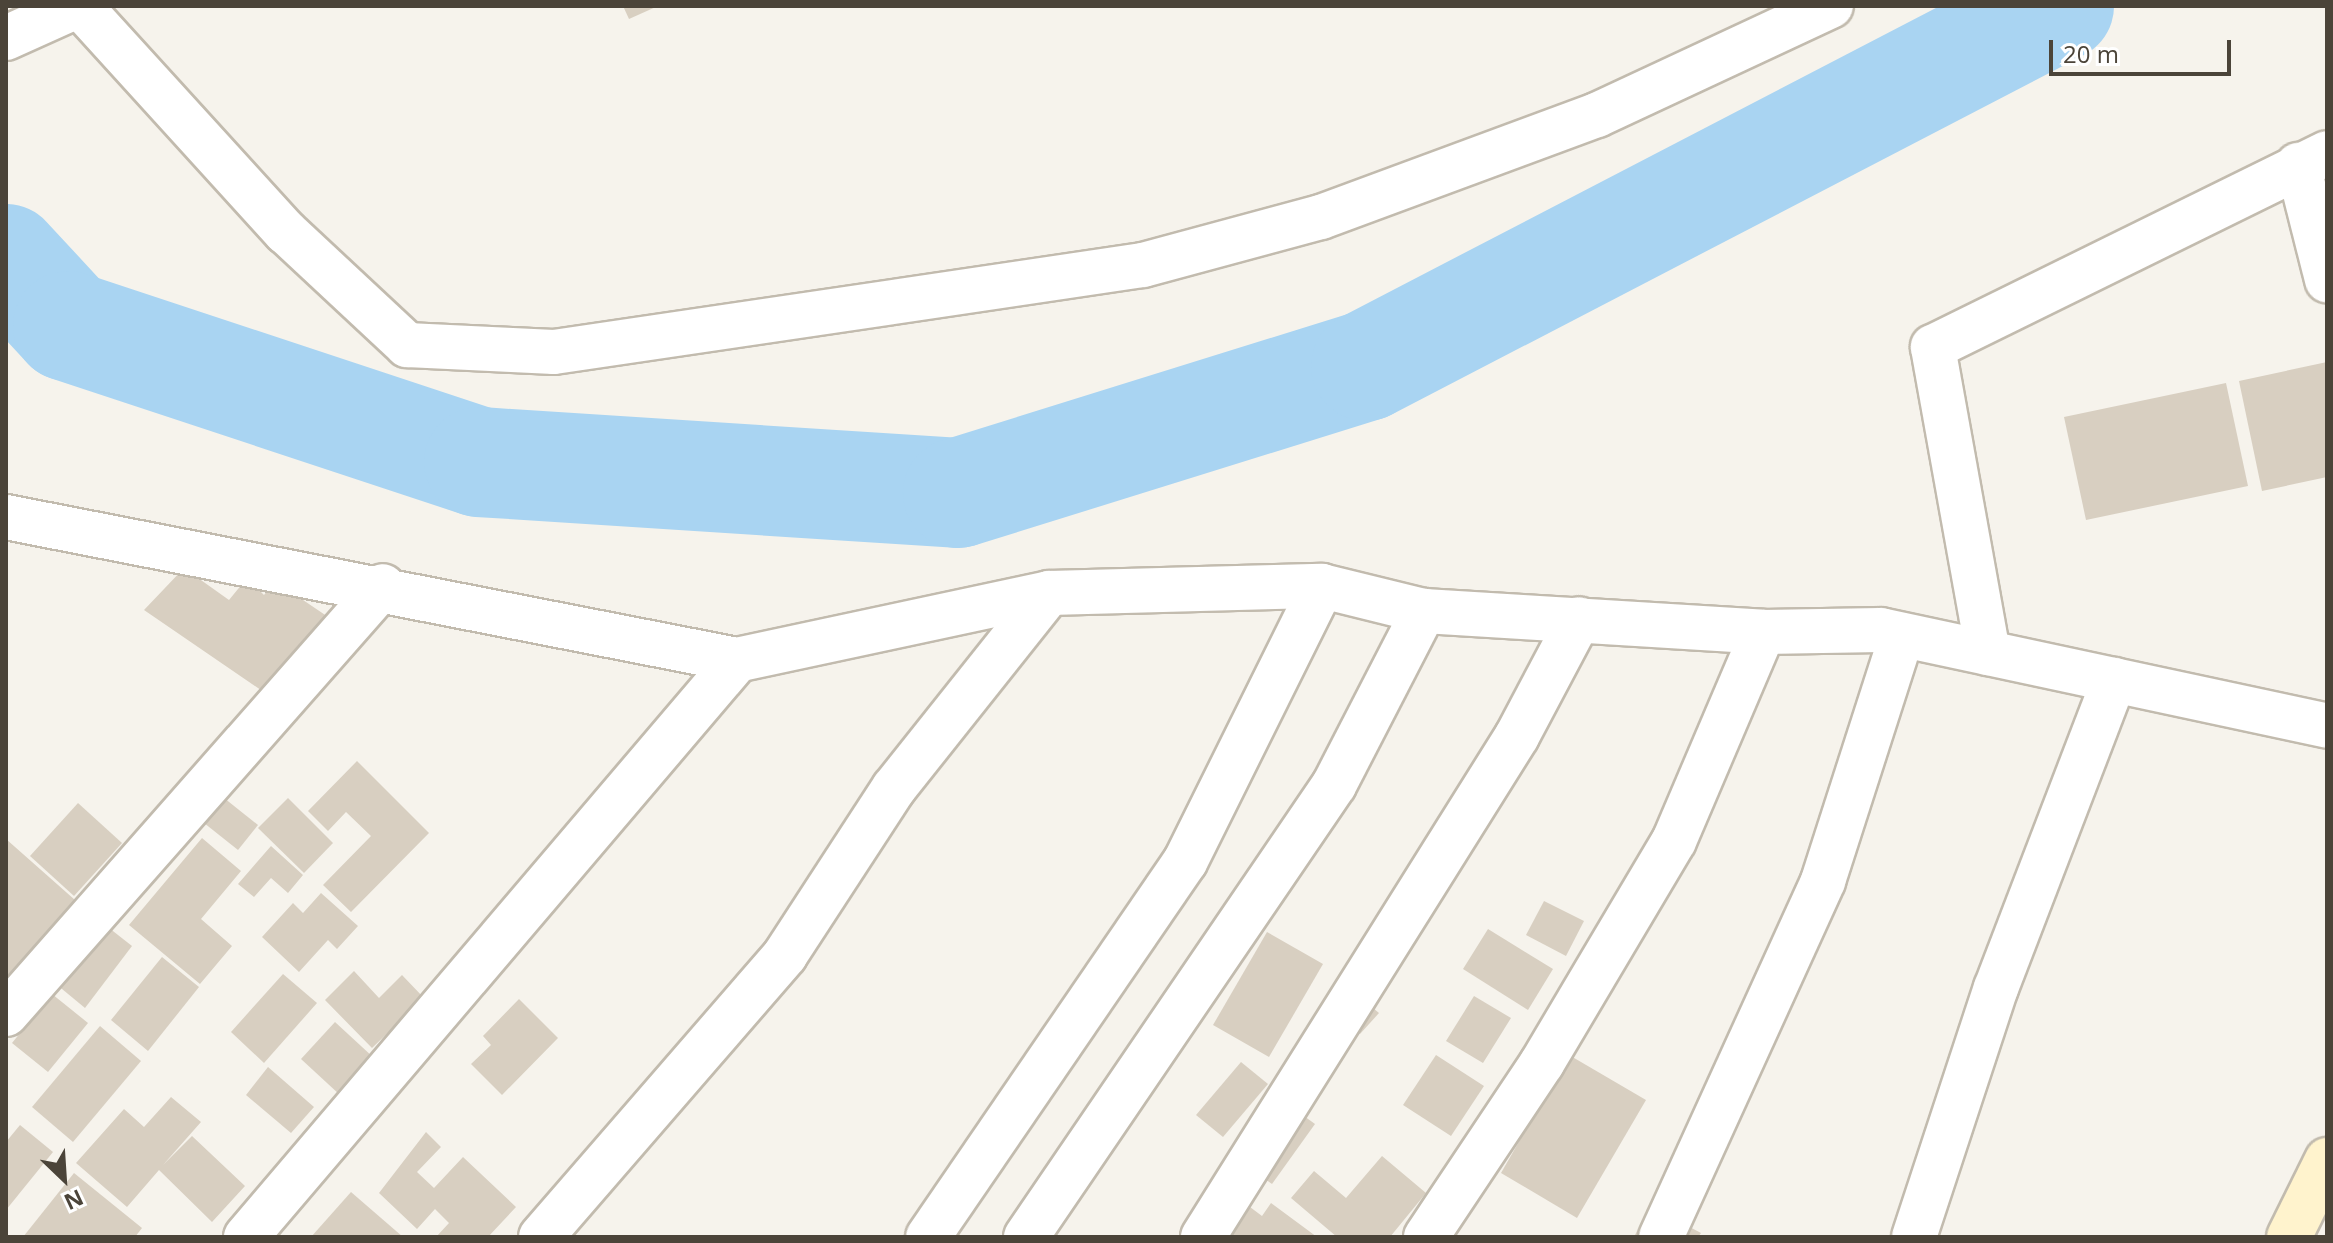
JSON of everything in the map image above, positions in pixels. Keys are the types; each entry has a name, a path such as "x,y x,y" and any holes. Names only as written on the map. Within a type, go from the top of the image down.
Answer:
{"main road":[{"path":"2289,1237 2327,1160"}],"street":[{"path":"6,38 76,7 286,232 407,345 554,352 1143,265 1321,217 1597,115 1831,6"},
{"path":"1988,653 1933,347 2313,159 2327,280"},
{"path":"6,517 383,586 737,660 1049,593 1322,586 1424,611 1763,632 1902,635 2327,726"},
{"path":"6,1014 383,586"},
{"path":"928,1237 1185,862 1322,586"},
{"path":"541,1237 785,955 894,788 1049,593"},
{"path":"1026,1237 1334,785 1424,611"},
{"path":"1203,1237 1517,736 1579,619"},
{"path":"1426,1237 1542,1063 1674,841 1763,632"},
{"path":"1661,1237 1823,881 1902,635"},
{"path":"246,1237 737,660"},
{"path":"1914,1237 1996,988 2114,680"}],"building":[{"path":"623,6 658,6 629,19"},
{"path":"2327,362 2327,477 2262,491 2239,381"},
{"path":"2226,383 2248,486 2086,520 2064,417"},
{"path":"184,568 229,600 247,578 264,595 275,581 337,623 271,697 144,610"},
{"path":"357,761 429,833 351,912 323,885 371,836 346,812 328,831 308,811"},
{"path":"214,790 258,825 238,850 194,815"},
{"path":"288,798 333,843 304,873 258,828"},
{"path":"78,803 122,843 74,896 30,856"},
{"path":"202,838 241,871 201,919 232,946 200,984 129,925"},
{"path":"6,839 75,900 54,924 67,936 6,983"},
{"path":"271,846 303,875 288,893 271,878 254,897 238,884"},
{"path":"321,893 358,926 337,949 328,940 299,972 262,937 293,903 303,913"},
{"path":"1544,901 1584,921 1566,956 1526,935"},
{"path":"104,924 132,946 85,1008 56,984"},
{"path":"1488,929 1553,969 1528,1010 1463,969"},
{"path":"1267,932 1323,964 1269,1057 1213,1025"},
{"path":"162,957 199,987 148,1051 111,1020"},
{"path":"354,971 379,998 402,975 424,998 372,1048 325,1000"},
{"path":"283,974 317,1003 264,1063 231,1032"},
{"path":"1350,989 1379,1013 1360,1034 1332,1011"},
{"path":"52,994 88,1023 48,1072 12,1043"},
{"path":"1474,996 1511,1018 1483,1063 1446,1041"},
{"path":"519,999 558,1038 502,1095 471,1064 491,1045 483,1036"},
{"path":"335,1022 374,1058 340,1095 301,1059"},
{"path":"100,1026 141,1061 73,1142 32,1107"},
{"path":"1436,1055 1484,1086 1451,1136 1403,1105"},
{"path":"1569,1055 1646,1100 1577,1218 1501,1173"},
{"path":"1241,1062 1268,1084 1223,1137 1196,1115"},
{"path":"268,1067 314,1107 291,1133 246,1095"},
{"path":"171,1097 201,1122 163,1165 192,1136 245,1186 212,1222 159,1170 127,1207 76,1163 124,1109 144,1127"},
{"path":"1297,1111 1315,1124 1272,1184 1238,1160"},
{"path":"20,1125 53,1152 6,1210 6,1142"},
{"path":"426,1132 441,1147 417,1172 434,1188 463,1157 516,1207 488,1237 436,1237 449,1223 435,1209 417,1229 379,1193"},
{"path":"1382,1156 1426,1193 1390,1237 1337,1237 1291,1198 1314,1171 1346,1198"},
{"path":"74,1173 142,1228 135,1237 23,1237"},
{"path":"351,1192 403,1237 311,1237"},
{"path":"1242,1201 1262,1216 1271,1203 1317,1237 1219,1237"},
{"path":"1650,1206 1701,1233 1698,1237 1634,1237"}],"waterway":[{"path":"6,259 68,326 479,462 958,493 1366,366 2059,6"}]}
